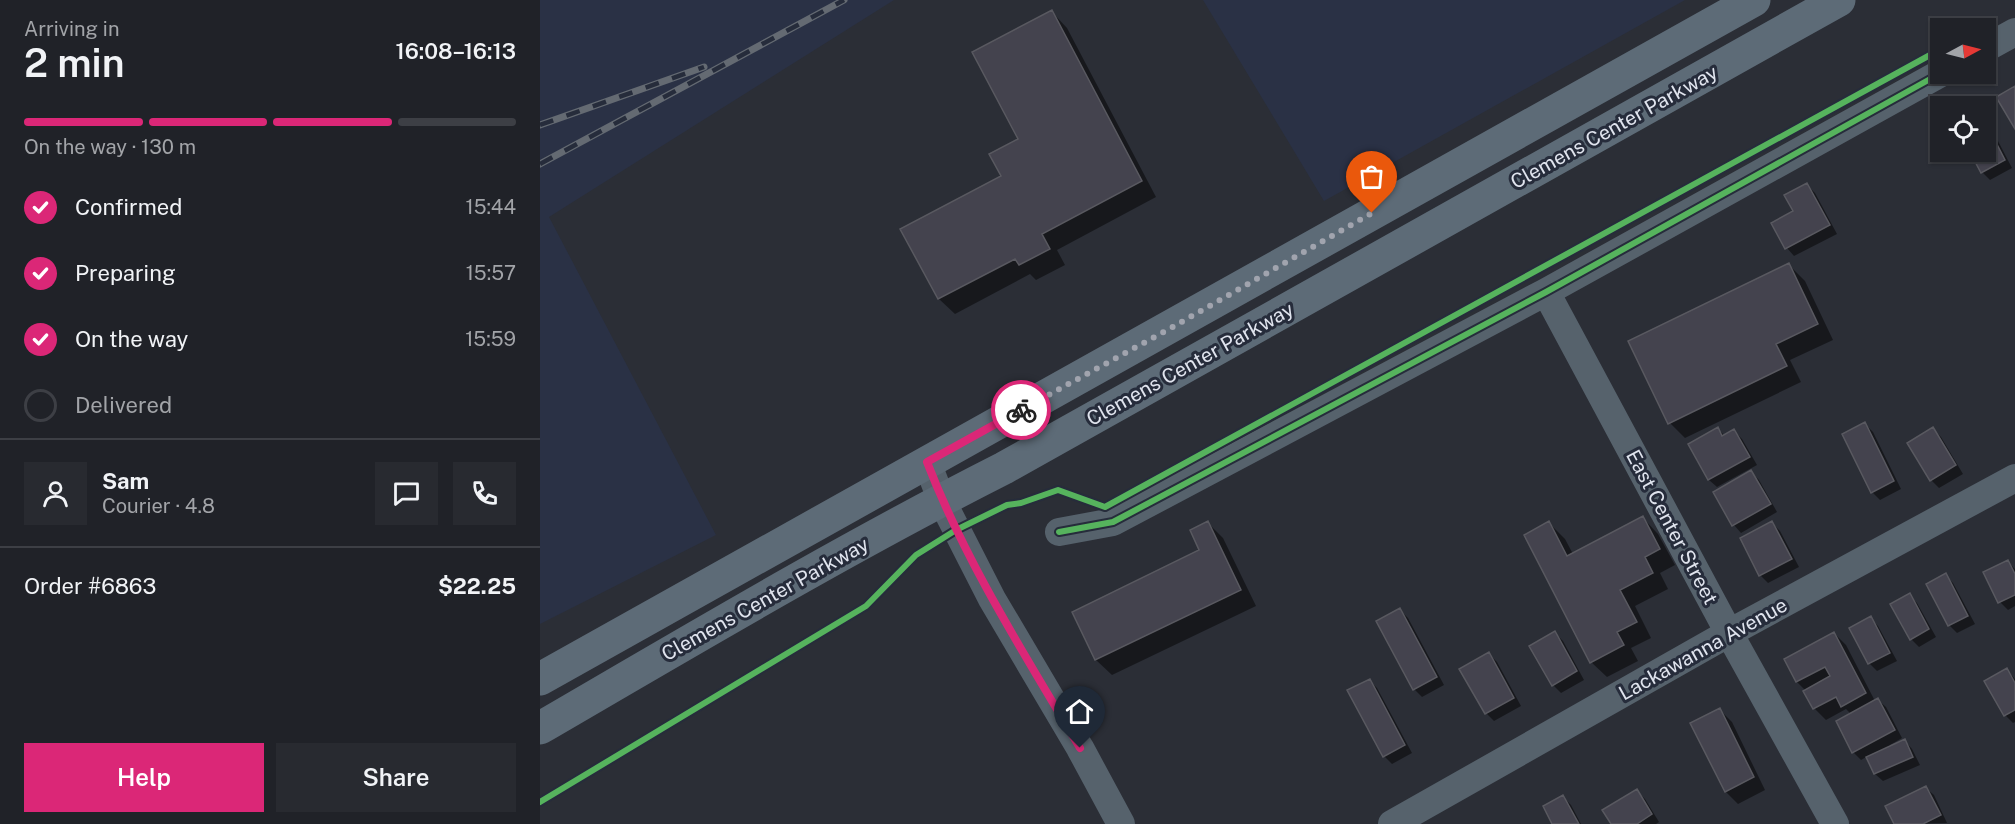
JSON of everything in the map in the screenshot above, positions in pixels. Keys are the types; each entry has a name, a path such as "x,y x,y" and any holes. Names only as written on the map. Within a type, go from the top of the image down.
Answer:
{"main road":[{"name":"Clemens Center Parkway","path":"540,680 1754,0"},
{"name":"Clemens Center Parkway","path":"540,728 941,499 1004,468 1839,0"}],"street":[{"path":"1996,42 2015,32"},
{"path":"1059,532 1113,522 1546,292 1930,79"},
{"name":"East Center Street","path":"1546,292 1835,824"},
{"path":"927,462 941,499 992,599 1080,748 1121,824"},
{"name":"Lackawanna Avenue","path":"1392,824 1730,633 2015,478"}],"shaded area":[{"path":"540,0 894,0 549,217 716,535 540,624"},
{"path":"1203,0 1685,0 1324,201"}],"building":[{"path":"1052,10 1142,181 1042,234 1050,249 1019,265 1015,259 938,299 900,229 1001,176 989,154 1018,139 972,52"},
{"path":"2015,86 2015,129 1996,97"},
{"path":"1996,142 2005,160 1981,173 1975,162 1996,162"},
{"path":"1807,183 1830,225 1785,249 1771,223 1793,211 1784,195"},
{"path":"1789,263 1818,324 1776,344 1787,366 1668,424 1628,341"},
{"path":"1865,422 1894,481 1871,493 1842,434"},
{"path":"1718,427 1722,436 1734,429 1750,457 1708,480 1688,444"},
{"path":"1933,427 1956,465 1930,481 1907,443"},
{"path":"1751,470 1771,504 1732,526 1713,492"},
{"path":"1643,516 1660,549 1645,557 1653,573 1620,590 1637,622 1617,632 1624,645 1590,663 1524,535 1549,521 1567,556"},
{"path":"1208,521 1241,590 1095,660 1072,612 1199,550 1190,530"},
{"path":"1772,521 1792,559 1759,576 1740,538"},
{"path":"2008,560 2015,574 2015,595 1998,603 1983,572"},
{"path":"1946,573 1968,616 1948,626 1926,584"},
{"path":"1910,593 1929,629 1910,640 1890,604"},
{"path":"1400,608 1437,677 1413,690 1376,621"},
{"path":"1871,616 1890,653 1868,664 1849,628"},
{"path":"1555,631 1577,671 1552,686 1529,646"},
{"path":"1834,632 1866,693 1841,707 1836,697 1813,709 1803,691 1830,676 1825,667 1796,682 1784,659"},
{"path":"1489,652 1514,698 1485,714 1459,669"},
{"path":"2007,668 2015,683 2015,710 2004,716 1984,681"},
{"path":"1370,679 1405,745 1383,757 1347,690"},
{"path":"1878,698 1895,730 1852,753 1836,721"},
{"path":"1720,708 1754,777 1725,792 1690,723"},
{"path":"1905,739 1913,757 1874,774 1866,757"},
{"path":"1926,786 1941,815 1923,824 1894,824 1885,806"},
{"path":"1637,789 1652,814 1637,824 1611,824 1602,810"},
{"path":"1563,795 1579,824 1552,824 1543,806"}],"railway":[{"path":"540,164 844,0"},
{"path":"540,125 704,67"}],"cycle path":[{"path":"540,802 866,606 916,555 956,530 1007,505 1021,503 1058,490 1105,507 1930,55"},
{"path":"1059,532 1113,522 1546,292 1930,79"}],"way so far":[{"path":"1021,410 1171,328 1372,213"}],"route":[{"path":"1021,410 927,462 941,499 992,599 1080,748"}]}
